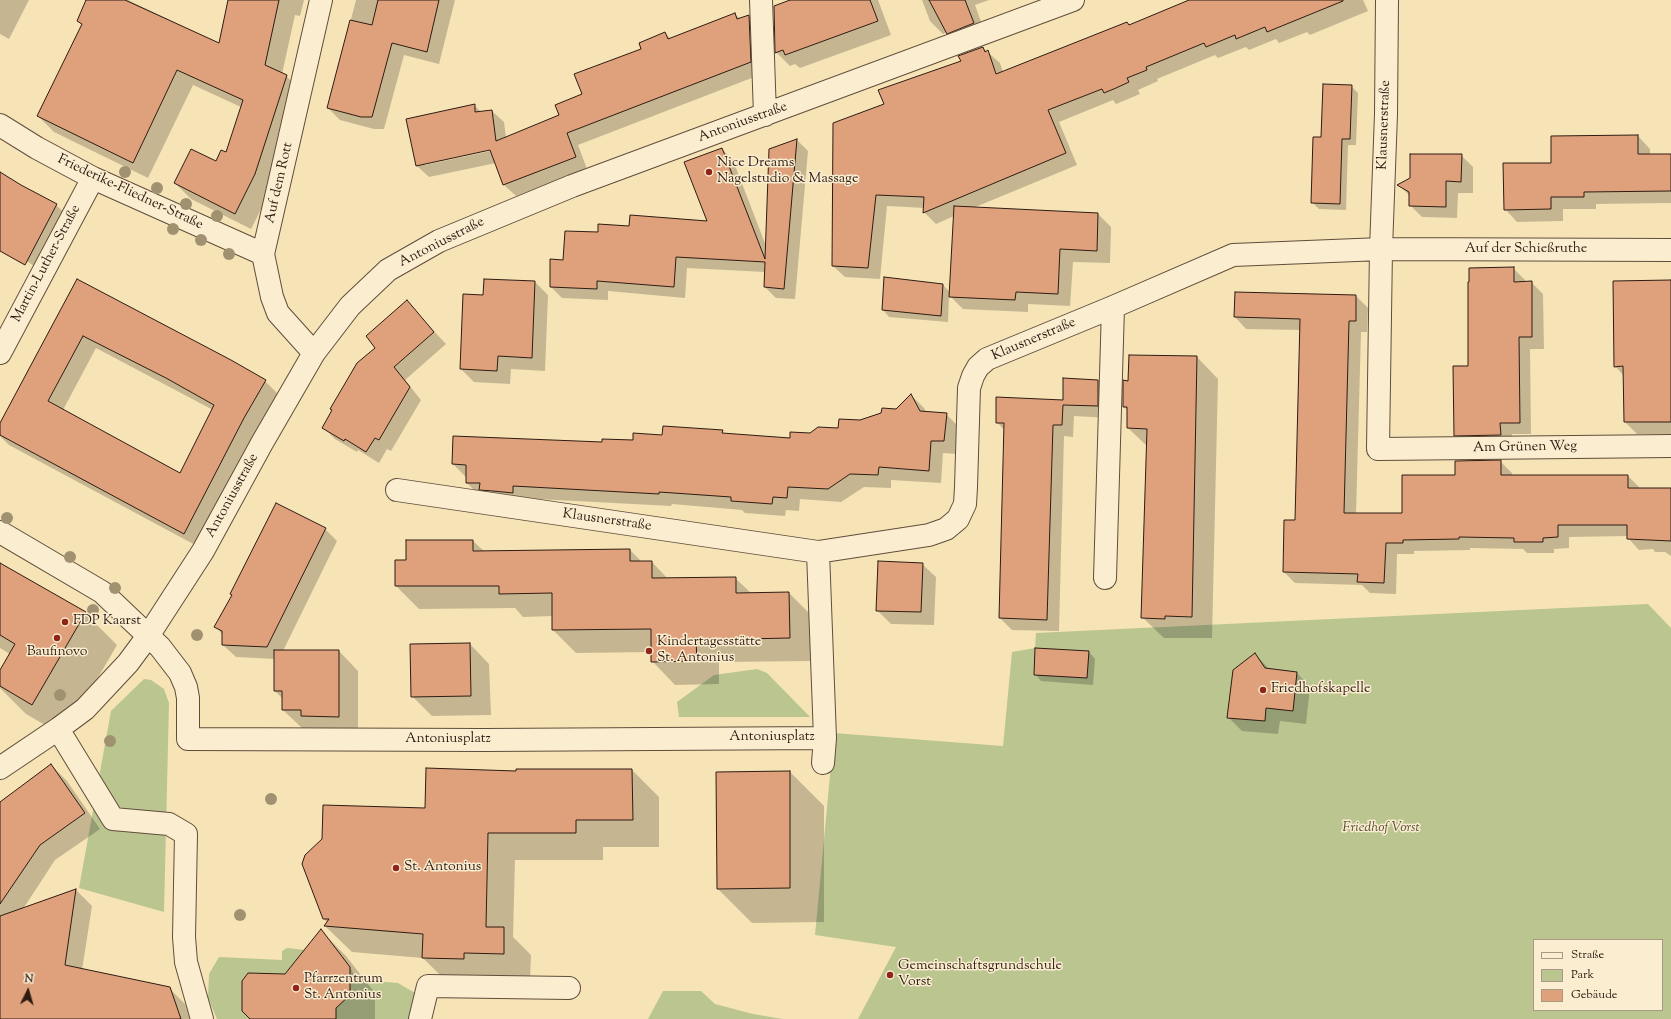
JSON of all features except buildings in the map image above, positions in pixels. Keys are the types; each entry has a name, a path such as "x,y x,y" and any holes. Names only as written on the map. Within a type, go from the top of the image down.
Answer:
{"street":[{"name":"Auf dem Rott","path":"314,353 278,313 272,297 263,254 322,0"},
{"path":"761,0 765,115"},
{"name":"Antoniusstraße","path":"0,768 85,709 112,681 148,636 203,551 262,443 314,353 350,306 388,270 439,241 572,186 1073,0"},
{"name":"Klausnerstraße","path":"1378,450 1381,249 1386,114 1387,0"},
{"name":"Friederike-Fliedner-Straße","path":"0,125 37,148 93,178 263,254"},
{"name":"Martin-Luther-Straße","path":"1,350 93,178"},
{"name":"Klausnerstraße","path":"397,490 818,552 929,535 952,525 962,513 965,504 969,388 978,367 987,359 1233,255 1381,249"},
{"name":"Auf der Schießruthe","path":"1381,249 1671,250"},
{"path":"1105,578 1113,307"},
{"name":"Am Grünen Weg","path":"1378,450 1671,446"},
{"path":"0,532 102,592 148,636"},
{"path":"818,552 825,738 823,763"},
{"name":"Antoniusplatz","path":"148,636 172,660 183,679 188,698 188,739 484,740 825,738"},
{"path":"58,729 113,819 170,824 186,834 184,937 186,962 202,1019"},
{"path":"420,1019 428,986 569,988"}],"green space":[{"name":"Friedhof Vorst","path":"1648,604 1671,628 1671,1019 858,1019 896,947 815,935 834,733 1003,746 1012,652 1035,648 1036,633"},
{"path":"757,669 767,673 810,717 679,717 677,702 714,675"},
{"path":"144,679 151,680 164,689 169,703 164,912 79,888 111,711"},
{"path":"287,948 335,953 345,961 296,960 290,974 248,973 242,981 242,1011 247,1016 257,1016 257,1019 217,1019 208,998 209,974 219,957 282,960 282,951"},
{"path":"350,967 354,975 363,980 398,983 415,993 418,1001 413,1019 336,1019 336,1001 350,995"},
{"path":"663,991 701,991 715,1004 753,1014 783,1019 648,1019"}],"place":[{"name":"Nice Dreams Nagelstudio & Massage","path":"709,172"},
{"name":"FDP Kaarst","path":"65,622"},
{"name":"Baufinovo","path":"57,638"},
{"name":"Kindertagesstätte St. Antonius","path":"649,651"},
{"name":"Friedhofskapelle","path":"1263,690"},
{"name":"St. Antonius","path":"396,868"},
{"name":"Gemeinschaftsgrundschule Vorst","path":"890,975"},
{"name":"Pfarrzentrum St. Antonius","path":"296,988"}]}
